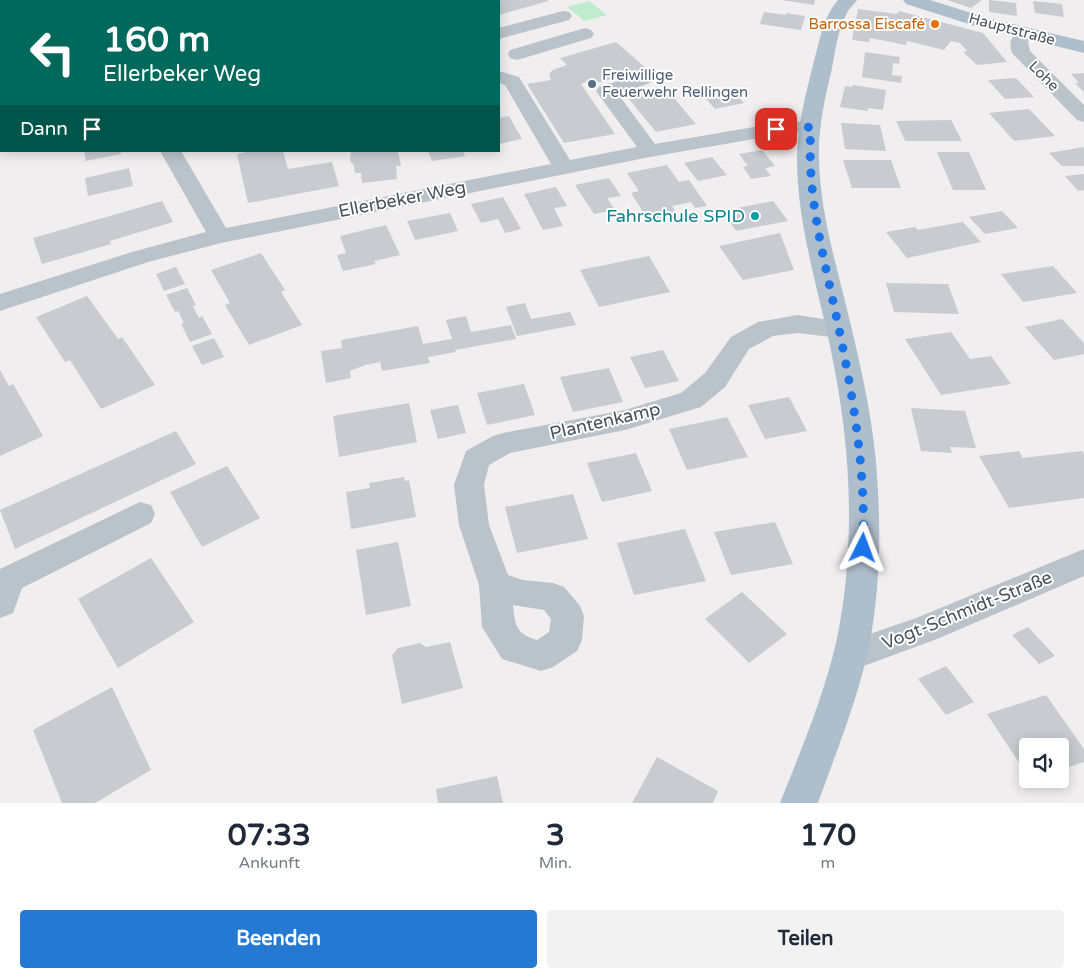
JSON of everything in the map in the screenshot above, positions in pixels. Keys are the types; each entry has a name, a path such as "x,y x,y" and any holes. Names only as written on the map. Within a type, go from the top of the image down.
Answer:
{"main road":[{"path":"799,803 837,702 850,656 861,581 864,514 861,462 854,403 811,196 808,158 818,86 834,21 841,5 848,0"},
{"name":"Hauptstraße","path":"912,0 1027,34 1084,47"}],"street":[{"path":"500,34 563,16"},
{"path":"516,54 586,34"},
{"name":"Lohe","path":"1027,34 1019,40 1018,45 1021,53 1084,116"},
{"path":"500,41 525,60 526,66 505,79 564,167"},
{"path":"643,79 606,91 650,151"},
{"name":"Ellerbeker Weg","path":"0,303 142,257 220,236 650,151 776,129 811,127"},
{"path":"171,152 220,236"},
{"name":"Plantenkamp","path":"495,586 474,525 469,485 476,459 503,444 625,420 691,400 715,380 740,343 767,328 798,324 839,329"},
{"path":"0,604 2,603 8,580 140,514"},
{"name":"Vogt-Schmidt-Straße","path":"850,656 925,629 1084,562"}],"green space":[{"path":"589,1 607,15 585,21 567,7"}],"building":[{"path":"500,0 548,1 500,15"},
{"path":"781,0 815,0 814,5"},
{"path":"947,0 982,0 971,8"},
{"path":"989,0 1016,3 1017,16 989,12"},
{"path":"1033,1 1062,4 1064,17 1035,13"},
{"path":"858,9 897,14 899,11 983,33 1007,62 977,65 963,52 967,51 960,43 951,41 944,50 907,41 906,45 870,38 869,42 852,40"},
{"path":"764,12 805,16 801,30 760,24"},
{"path":"616,42 647,69 590,85 586,82 581,84 615,134 564,143 527,84 551,80 549,74 553,70 567,65 560,58"},
{"path":"865,52 900,57 899,64 893,63 892,75 902,76 901,83 862,77"},
{"path":"1084,73 1084,92 1075,83 1079,83 1071,74"},
{"path":"1016,78 1034,97 1005,99 988,80"},
{"path":"853,85 886,90 883,110 868,108 868,111 840,107 845,86 852,87"},
{"path":"729,87 744,103 715,109 701,93"},
{"path":"668,91 696,124 656,132 629,99"},
{"path":"1029,109 1055,136 1014,141 989,113"},
{"path":"509,116 522,139 500,144 500,118"},
{"path":"951,120 962,141 905,141 896,121"},
{"path":"841,123 880,125 886,151 845,149"},
{"path":"1084,147 1084,166 1062,166 1049,153"},
{"path":"762,150 775,166 765,168 771,176 751,179 743,167 748,166 739,154"},
{"path":"84,152 120,152 121,154 86,161"},
{"path":"246,152 283,152 288,169 332,162 339,186 248,203 237,154"},
{"path":"351,152 398,152 401,166 396,166 397,179 362,183 361,173 355,173 354,166 350,160"},
{"path":"428,152 463,152 465,156 432,161"},
{"path":"937,152 969,152 986,190 953,190"},
{"path":"712,157 727,175 698,181 684,163"},
{"path":"843,160 891,160 901,188 852,188"},
{"path":"667,165 679,182 689,180 707,206 695,208 691,202 672,206 677,214 648,220 631,193 639,191 627,173"},
{"path":"129,168 133,186 88,196 85,178"},
{"path":"1084,174 1084,190 1078,191 1065,176"},
{"path":"609,178 621,196 607,198 615,210 594,214 575,185"},
{"path":"556,187 567,206 554,208 563,226 543,230 524,194"},
{"path":"503,197 521,229 505,233 498,219 481,223 471,204"},
{"path":"162,201 173,222 110,241 111,244 42,264 33,238"},
{"name":"Fahrschule SPID","path":"773,201 788,221 736,231 722,211"},
{"path":"1002,211 1018,228 985,234 969,217"},
{"path":"450,213 458,231 415,240 407,221"},
{"path":"963,222 981,242 907,258 886,232 915,227 918,230"},
{"path":"386,225 400,255 374,261 376,264 343,271 337,255 346,253 340,236"},
{"path":"780,233 794,270 743,280 719,246"},
{"path":"261,253 285,290 281,292 302,325 249,345 225,305 230,303 211,270"},
{"path":"649,256 670,292 599,307 580,270"},
{"path":"1053,266 1077,293 1023,302 1001,274"},
{"path":"176,267 185,284 164,291 156,274"},
{"path":"886,283 948,284 959,314 894,312"},
{"path":"187,288 196,305 193,306 199,318 202,316 212,334 190,342 181,324 184,323 178,311 175,312 166,295"},
{"path":"87,296 118,339 122,337 155,385 101,409 70,360 65,362 36,317"},
{"path":"525,303 531,319 570,312 576,325 517,336 506,307"},
{"path":"466,316 471,332 511,325 516,339 428,357 430,363 382,371 380,362 365,365 350,371 351,378 326,383 321,351 342,348 341,340 418,326 423,344 452,339 446,320"},
{"path":"1062,319 1084,343 1084,354 1054,360 1025,327"},
{"path":"951,332 970,359 991,356 1011,384 941,395 905,339"},
{"path":"214,338 224,357 202,365 192,346"},
{"path":"663,350 679,381 645,388 630,357"},
{"path":"609,368 623,402 573,412 560,377"},
{"path":"0,370 9,386 13,384 43,436 0,456"},
{"path":"524,384 535,415 487,425 477,393"},
{"path":"789,397 807,431 765,439 748,405"},
{"path":"409,403 417,442 339,457 333,416"},
{"path":"458,405 466,433 438,439 430,410"},
{"path":"911,408 965,411 976,448 950,447 952,453 921,451"},
{"path":"727,417 748,457 687,470 669,429"},
{"path":"176,431 196,464 15,549 0,510"},
{"path":"1019,451 1023,458 1082,451 1084,454 1084,498 1009,508 979,456"},
{"path":"636,453 652,491 602,502 587,463"},
{"path":"227,466 260,518 202,547 170,492"},
{"path":"404,477 405,481 409,480 416,517 351,529 346,492 370,488 369,483"},
{"path":"573,494 588,539 517,553 505,507"},
{"path":"775,522 793,564 731,575 714,532"},
{"path":"685,529 706,581 634,595 617,543"},
{"path":"398,542 411,606 366,615 356,550"},
{"path":"151,558 194,622 118,668 78,599"},
{"path":"742,592 787,634 749,663 705,619"},
{"path":"1028,627 1055,656 1039,664 1012,635"},
{"path":"450,642 463,688 402,704 392,655 398,648 420,643 426,647"},
{"path":"946,666 974,702 946,715 918,679"},
{"path":"112,687 151,770 95,803 62,803 33,730"},
{"path":"1046,695 1084,749 1084,762 1069,767 1069,738 1019,738 1019,762 987,714"},
{"path":"657,757 718,791 713,803 632,803"},
{"path":"497,776 503,803 438,803 436,789"}],"place":[{"name":"Barrossa Eiscafé","path":"935,24"},
{"name":"Freiwillige Feuerwehr Rellingen","path":"592,84"},
{"name":"Fahrschule SPID","path":"755,216"}],"route":[{"path":"776,129 811,127 808,158 811,196 854,403 861,462 864,514 863,548"}]}
